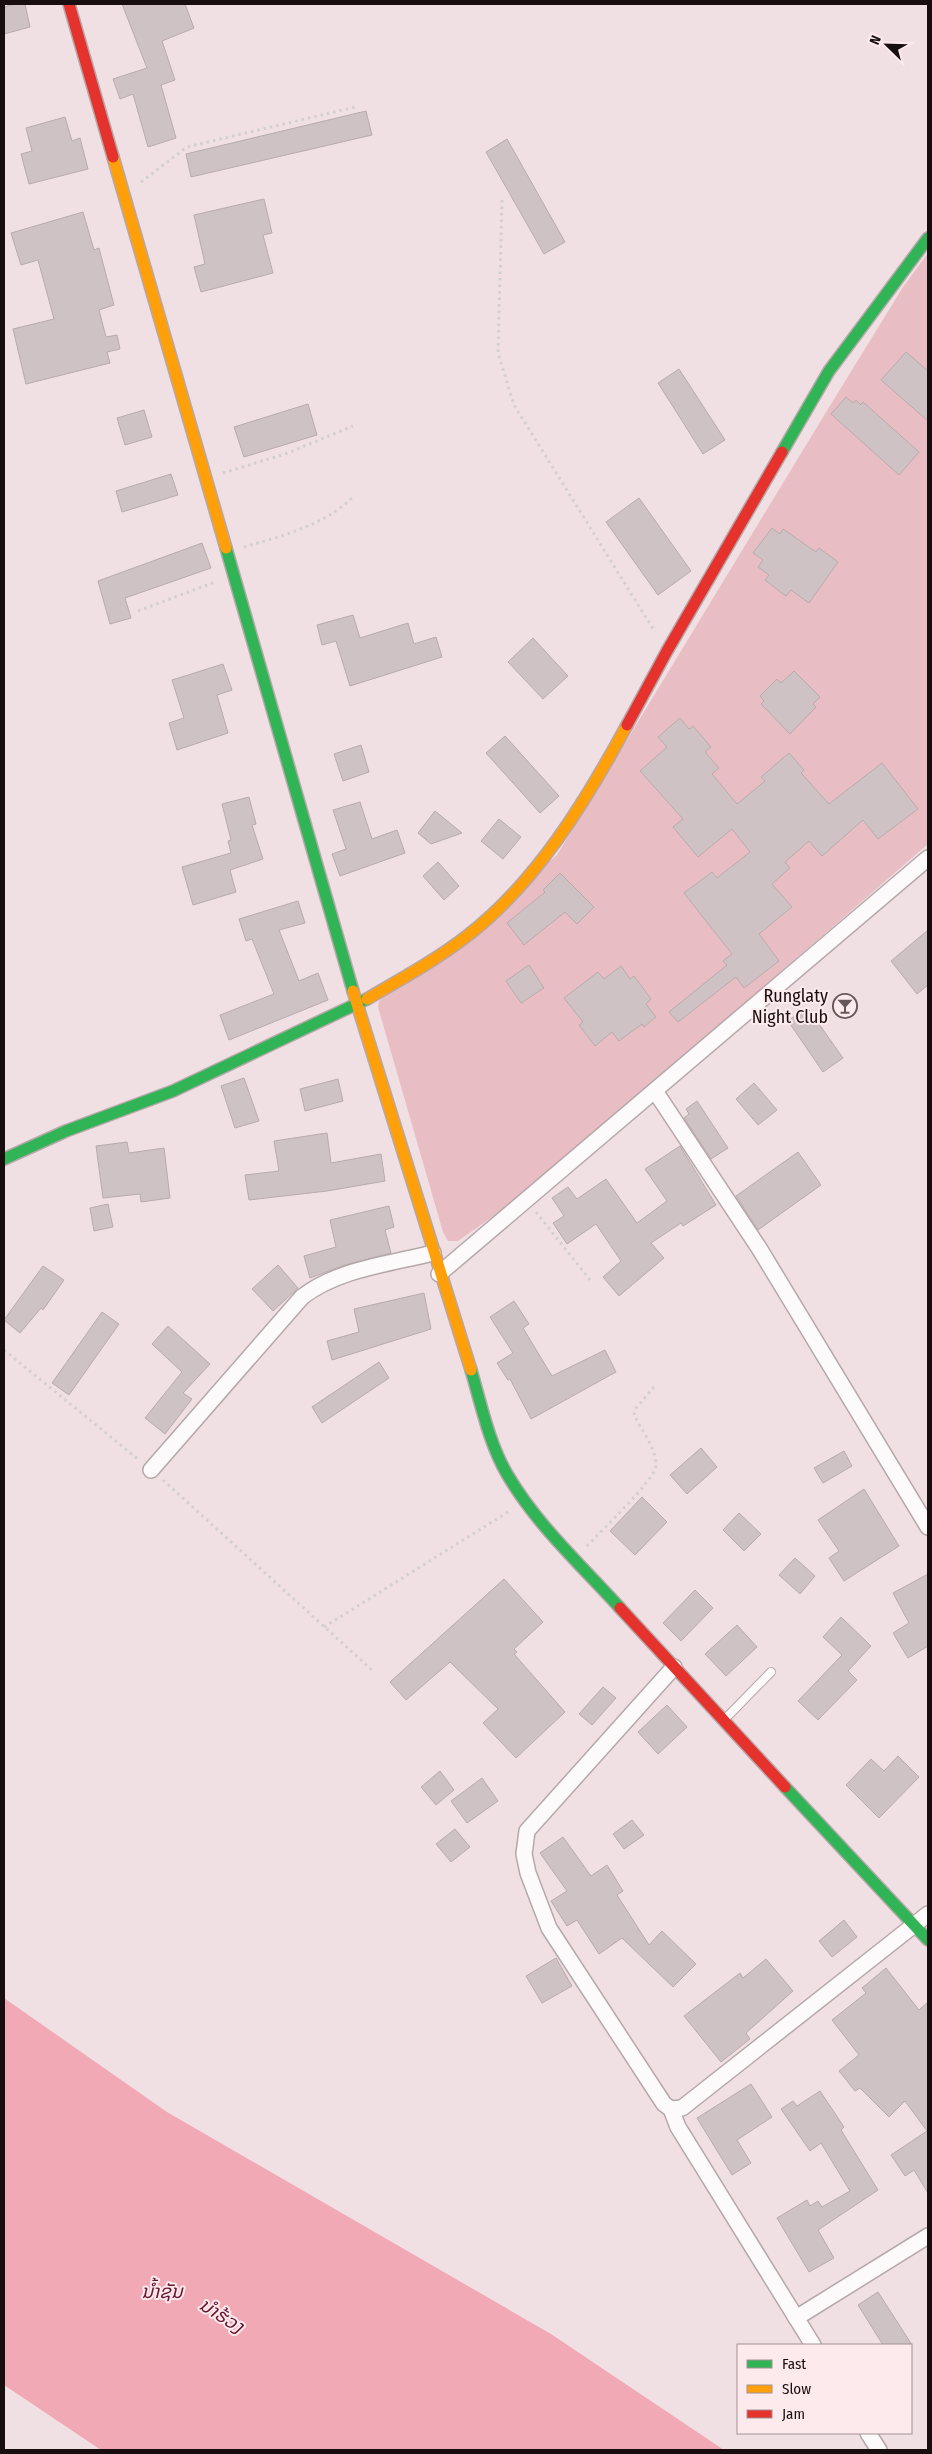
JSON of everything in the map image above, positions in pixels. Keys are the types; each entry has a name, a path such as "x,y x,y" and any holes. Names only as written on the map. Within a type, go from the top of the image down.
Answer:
{"street":[{"path":"69,4 357,1004 439,1274 491,1436 506,1473 525,1501 575,1559 723,1721 928,1940"},
{"path":"4,1159 66,1131 173,1091 357,1004 443,954 469,935 499,907 537,866 575,816 606,766 667,651 829,371 928,238"},
{"path":"439,1274 928,858"},
{"path":"655,1092 758,1248 928,1526"},
{"path":"152,1470 302,1297 319,1284 336,1277 433,1254"},
{"path":"674,1668 527,1831 524,1854 528,1873 549,1928 664,2104 671,2110 678,2127 812,2344"},
{"path":"671,2110 682,2108 928,1914"},
{"path":"796,2318 928,2236"},
{"path":"869,2434 879,2450"}],"lane":[{"path":"723,1721 772,1672"}],"path":[{"path":"124,194 187,148 355,106"},
{"path":"502,200 498,353 514,405 667,651"},
{"path":"205,478 288,453 352,426"},
{"path":"227,552 291,533 341,510 353,497"},
{"path":"138,611 234,576"},
{"path":"526,1200 590,1280"},
{"path":"4,1350 152,1470 373,1671"},
{"path":"575,1559 648,1481 656,1467 654,1455 634,1416 636,1408 654,1387"},
{"path":"324,1627 525,1501"}],"shaded area":[{"path":"928,253 928,844 525,1194 458,1241 448,1241 443,1232 378,1007 379,1001 557,855 903,287"}],"water":[{"name":"ນ້ຳຊັນ","path":"4,1998 167,2112 551,2334 724,2450 101,2450 4,2385"}],"building":[{"path":"25,4 30,27 4,34 4,7"},
{"path":"122,4 185,4 194,28 162,41 175,80 161,85 176,138 148,147 133,94 120,99 113,79 147,68"},
{"path":"366,111 372,135 191,177 186,154"},
{"path":"65,117 72,141 80,138 88,169 29,184 21,154 32,151 26,128"},
{"path":"507,139 565,242 544,254 486,152"},
{"path":"264,199 272,233 263,235 273,273 201,292 194,267 205,264 194,215"},
{"path":"83,212 94,250 99,248 114,305 99,310 106,337 117,335 120,349 107,352 110,363 26,384 13,329 54,319 38,260 21,265 11,233"},
{"path":"906,352 928,371 928,421 881,380"},
{"path":"679,369 725,440 703,454 658,383"},
{"path":"846,397 853,403 856,400 861,405 863,402 919,452 899,475 831,414"},
{"path":"308,404 317,435 244,457 234,427"},
{"path":"144,410 152,437 125,445 117,418"},
{"path":"171,474 178,495 122,512 116,491"},
{"path":"639,498 691,571 658,595 606,522"},
{"path":"772,528 780,534 783,529 816,552 819,548 838,562 809,603 791,590 786,596 765,580 769,575 758,567 763,560 753,553"},
{"path":"202,543 211,568 125,598 131,618 110,624 98,581"},
{"path":"353,615 360,638 408,623 414,644 436,637 442,657 350,686 336,641 322,645 317,625"},
{"path":"533,638 568,676 543,699 508,662"},
{"path":"223,664 232,690 217,695 228,733 177,750 169,723 184,718 172,680"},
{"path":"794,671 820,697 813,704 816,707 790,734 761,704 764,701 760,696 777,679 781,683"},
{"path":"680,718 689,729 693,726 711,747 705,752 719,768 712,774 737,804 765,781 761,777 789,753 804,770 801,773 829,804 882,763 918,809 878,839 863,820 822,856 809,841 785,862 790,868 772,884 792,907 759,934 779,961 744,988 736,977 678,1022 669,1012 727,965 723,961 732,954 684,893 712,872 717,878 750,852 732,829 698,857 673,827 683,819 640,771 667,747 658,737"},
{"path":"505,736 559,796 540,813 486,753"},
{"path":"361,745 369,772 343,781 334,754"},
{"path":"249,797 256,824 252,825 263,859 230,870 236,892 193,905 182,867 231,853 228,841 231,840 222,804"},
{"path":"360,802 372,839 397,830 405,853 340,876 332,854 346,849 333,810"},
{"path":"435,811 462,833 431,844 418,833"},
{"path":"499,819 521,837 503,859 481,841"},
{"path":"438,862 459,886 444,900 423,876"},
{"path":"560,873 594,907 577,924 565,912 524,945 507,923 545,892 543,890"},
{"path":"298,901 305,923 279,930 299,981 318,973 328,1000 229,1040 220,1015 274,994 252,939 246,941 239,919"},
{"path":"928,930 928,985 917,994 891,961"},
{"path":"529,965 544,988 521,1003 506,981"},
{"path":"621,966 630,979 634,976 651,999 646,1004 656,1017 644,1027 642,1024 619,1041 612,1032 595,1046 579,1025 583,1022 564,998 598,972 604,979"},
{"path":"807,1007 843,1058 823,1072 788,1021"},
{"path":"244,1078 259,1121 235,1128 221,1086"},
{"path":"338,1079 343,1101 305,1111 300,1089"},
{"path":"754,1083 777,1110 758,1125 736,1099"},
{"path":"697,1101 728,1148 711,1159 684,1118 689,1114 686,1109"},
{"path":"327,1133 331,1163 381,1154 385,1181 327,1191 249,1200 245,1175 279,1171 274,1141"},
{"path":"127,1142 129,1153 164,1148 170,1198 141,1202 140,1194 103,1198 96,1146"},
{"path":"680,1146 716,1205 683,1226 681,1223 651,1243 664,1258 619,1296 603,1277 621,1261 596,1224 567,1244 553,1223 564,1216 552,1198 568,1187 577,1199 606,1179 637,1223 667,1201 645,1169"},
{"path":"798,1152 821,1185 758,1230 736,1196"},
{"path":"108,1204 113,1227 94,1231 90,1208"},
{"path":"389,1206 394,1227 385,1230 391,1253 345,1265 310,1278 304,1256 336,1247 330,1220"},
{"path":"278,1265 298,1288 273,1311 252,1289"},
{"path":"43,1266 64,1280 43,1310 41,1308 20,1333 4,1320"},
{"path":"424,1293 431,1329 332,1360 327,1341 359,1332 354,1309"},
{"path":"514,1301 529,1324 523,1328 552,1376 605,1350 616,1372 531,1419 510,1379 508,1380 497,1363 513,1353 490,1317"},
{"path":"102,1312 119,1324 69,1395 52,1383"},
{"path":"168,1326 210,1364 183,1393 192,1399 165,1434 145,1418 182,1372 152,1344"},
{"path":"379,1362 389,1378 322,1423 312,1407"},
{"path":"701,1448 717,1467 687,1494 670,1475"},
{"path":"844,1451 852,1466 823,1483 814,1468"},
{"path":"864,1489 899,1546 844,1581 829,1558 839,1551 818,1520"},
{"path":"642,1497 667,1522 635,1555 610,1531"},
{"path":"739,1513 761,1534 744,1551 723,1530"},
{"path":"795,1558 815,1576 800,1594 779,1575"},
{"path":"928,1574 928,1646 908,1658 893,1633 909,1623 893,1593"},
{"path":"504,1579 543,1622 514,1649 517,1652 514,1654 565,1712 516,1758 483,1723 498,1709 450,1662 406,1700 390,1682"},
{"path":"695,1590 713,1608 681,1641 663,1623"},
{"path":"841,1617 871,1646 848,1671 857,1680 818,1720 798,1701 842,1655 823,1637"},
{"path":"737,1625 757,1647 726,1676 705,1654"},
{"path":"603,1687 616,1698 592,1725 579,1714"},
{"path":"667,1705 687,1727 658,1754 638,1732"},
{"path":"898,1756 919,1777 879,1818 846,1785 871,1759 884,1771"},
{"path":"440,1771 454,1790 436,1805 421,1787"},
{"path":"482,1778 498,1801 467,1823 451,1801"},
{"path":"632,1820 644,1835 624,1849 613,1834"},
{"path":"455,1829 470,1847 451,1862 436,1844"},
{"path":"563,1837 591,1876 607,1865 623,1891 617,1895 649,1945 662,1931 696,1964 673,1987 622,1938 599,1954 577,1920 567,1926 551,1901 567,1891 540,1853"},
{"path":"844,1920 857,1937 832,1957 819,1941"},
{"path":"556,1958 572,1986 542,2003 526,1976"},
{"path":"766,1959 793,1991 746,2033 750,2039 721,2062 684,2016 740,1973 743,1978"},
{"path":"886,1968 919,2010 928,2002 928,2193 914,2170 905,2176 891,2155 927,2131 905,2101 889,2117 860,2088 855,2091 839,2071 859,2055 832,2020 866,1993 862,1988"},
{"path":"751,2084 772,2117 737,2140 751,2163 732,2175 697,2118"},
{"path":"820,2091 844,2127 841,2130 878,2190 818,2230 834,2258 809,2272 777,2218 807,2200 810,2206 818,2201 822,2207 850,2191 821,2143 810,2151 781,2109 793,2101 797,2106"},
{"path":"878,2292 911,2344 882,2344 858,2305"}],"traffic: fast":[{"path":"782,452 829,371 928,238"},
{"path":"226,548 353,991"},
{"path":"4,1159 66,1131 173,1091 367,999"},
{"path":"471,1370 490,1436 507,1474 545,1527 620,1608"},
{"path":"785,1787 928,1940"}],"traffic: slow":[{"path":"113,157 226,548"},
{"path":"367,999 455,945 492,915 515,891 558,839 577,811 627,725"},
{"path":"353,991 471,1370"}],"traffic: jam":[{"path":"69,4 113,157"},
{"path":"627,725 667,651 782,452"},
{"path":"620,1608 785,1787"}],"place":[{"name":"Runglaty Night Club","path":"845,1006"}],"water label":[{"name":"ນຳ້ຮວງ","path":"222,2315"}]}
